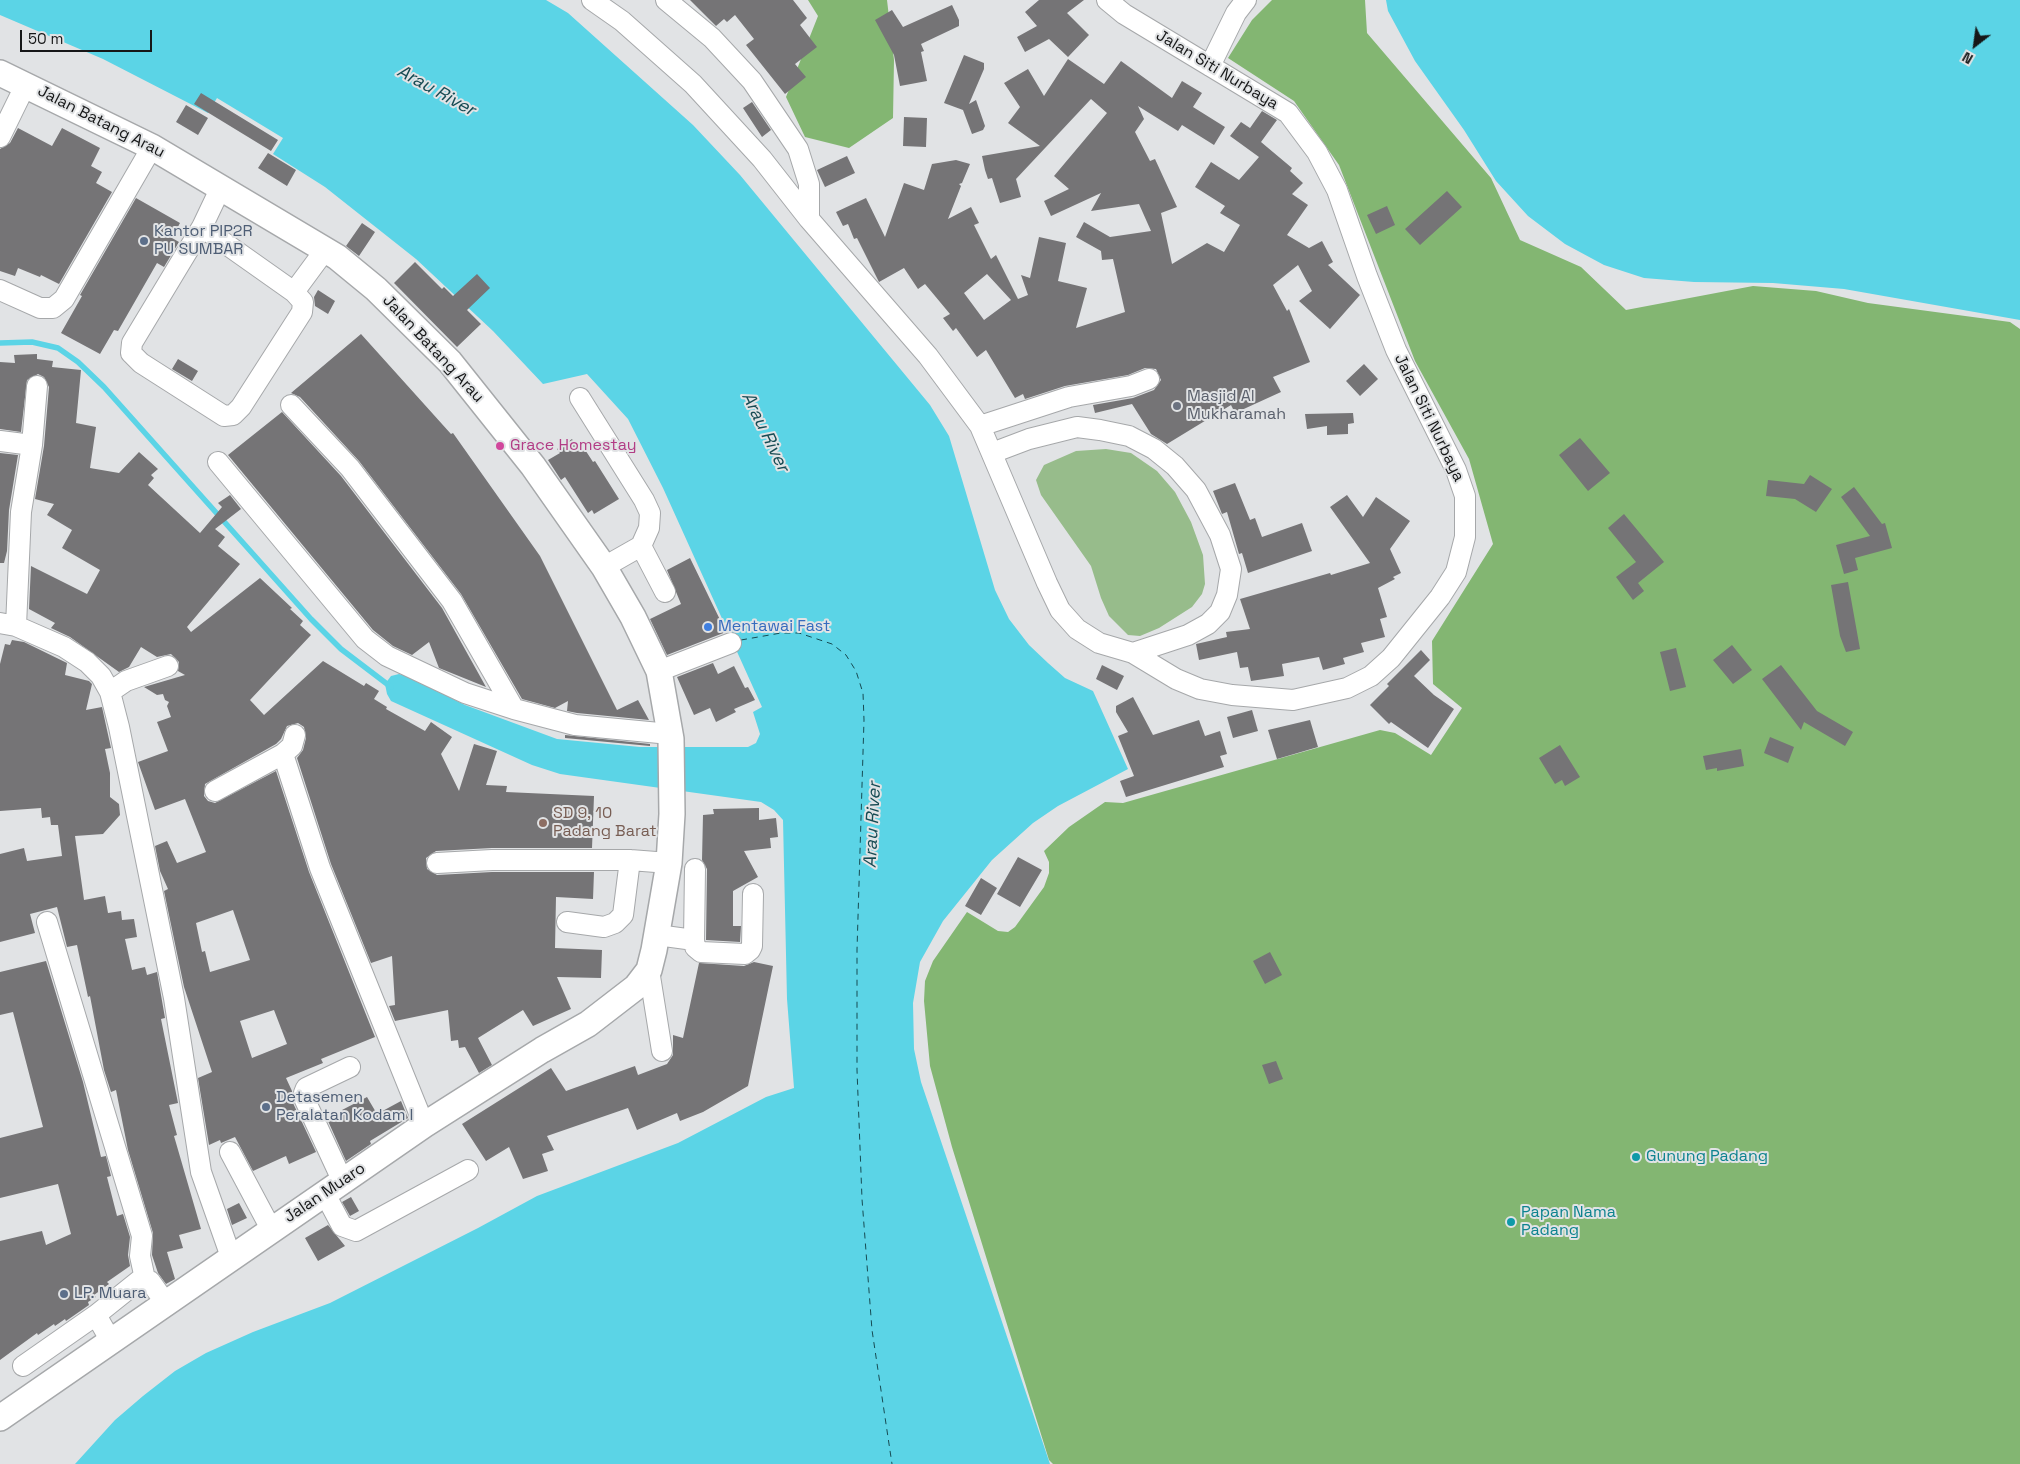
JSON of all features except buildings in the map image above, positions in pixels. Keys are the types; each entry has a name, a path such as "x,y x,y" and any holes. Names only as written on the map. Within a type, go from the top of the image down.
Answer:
{"main road":[{"name":"Jalan Batang Arau","path":"0,73 152,146 325,250 376,289 450,362 534,466 604,567 633,617 658,671 670,736 672,814 669,863 649,970"},
{"name":"Jalan Muaro","path":"0,1418 167,1305 231,1257 424,1125 542,1050 588,1024 636,987 649,970"}],"street":[{"name":"Jalan Siti Nurbaya","path":"592,0 622,21 693,84 762,160 809,219 928,356 980,426 1014,511 1060,610 1078,629 1099,643 1133,653 1176,679 1200,689 1232,695 1293,700 1347,688 1371,676 1391,658 1418,625 1456,572 1466,538 1465,496 1456,470 1396,350 1367,276 1337,190 1318,152 1288,113 1124,14 1107,0"},
{"path":"666,0 712,38 752,81 798,149 810,184 809,219"},
{"path":"1210,66 1239,4"},
{"path":"0,136 26,84"},
{"path":"0,290 40,308 53,308 64,299 152,146"},
{"path":"202,227 294,292 303,302 302,312 241,407 233,415 224,416 141,363 131,353 132,343 202,227 221,187"},
{"path":"294,292 325,250"},
{"path":"980,426 1069,397 1130,386 1149,379"},
{"path":"37,386 32,445 21,512 8,625 64,647 87,662 100,676 110,692 120,727 174,998 202,1172 231,1257"},
{"path":"580,398 644,500 650,513 649,528 641,546 604,567"},
{"path":"291,405 350,468 446,594 514,709"},
{"path":"992,453 1029,439 1077,428 1100,430 1129,436 1154,449 1175,466 1196,490 1220,535 1231,569 1227,595 1220,612 1208,624 1161,645 1133,653"},
{"path":"0,442 32,445"},
{"path":"218,462 376,649 464,693 514,709 575,725 670,736"},
{"path":"641,546 665,592"},
{"path":"658,671 731,643"},
{"path":"110,692 126,681 168,666"},
{"path":"215,791 283,754 292,746 294,735"},
{"path":"283,754 320,868 424,1125"},
{"path":"437,863 492,860 630,860 669,863"},
{"path":"567,922 604,927 615,923 623,915 630,860"},
{"path":"695,869 694,940 695,947 701,952 745,954 752,946 754,894"},
{"path":"47,922 142,1236 140,1252 145,1279"},
{"path":"656,935 694,940"},
{"path":"649,970 662,1052"},
{"path":"350,1067 306,1088 304,1098 334,1188 342,1226 349,1231 356,1232 468,1170"},
{"path":"230,1152 271,1230"},
{"path":"23,1366 96,1315 141,1279 150,1281 167,1305"},
{"path":"96,1315 112,1343"}],"green space":[{"path":"808,0 887,0 894,60 893,118 849,148 805,137 786,97 818,16"},
{"path":"1272,0 1365,0 1367,33 1491,178 1520,240 1581,267 1626,310 1753,286 1816,291 1868,303 2010,322 2020,329 2020,1464 1053,1464 1049,1460 952,1147 930,1066 924,1001 925,981 933,961 967,912 998,931 1008,932 1015,927 1044,887 1049,873 1049,862 1044,851 1069,827 1105,802 1123,803 1380,730 1395,733 1431,755 1462,708 1433,684 1432,641 1493,544 1469,459 1415,361 1339,165 1294,101 1228,58 1252,20"},
{"path":"1106,449 1131,453 1157,471 1175,492 1191,522 1203,555 1205,584 1202,594 1192,607 1159,628 1140,636 1128,635 1109,616 1091,566 1041,495 1036,480 1044,465 1076,451"}],"water":[{"name":"Arau River","path":"0,0 546,0 568,13 693,125 740,175 930,405 949,436 995,590 1009,619 1029,645 1065,678 1093,691 1128,769 1058,806 1033,823 992,860 943,921 920,962 913,1003 914,1049 921,1082 1050,1464 75,1464 115,1420 143,1396 175,1371 206,1353 253,1332 330,1303 537,1196 678,1143 766,1097 794,1088 787,999 783,820 774,810 761,802 560,774 532,765 391,701 385,684 391,676 399,674 410,677 465,705 557,739 640,747 748,747 756,743 760,734 753,712 762,707 663,488 628,419 587,374 543,384 493,331 416,259 325,187 273,154 283,138 217,98 208,113 103,59 0,15"},
{"path":"1386,0 2020,0 2020,320 1844,289 1773,283 1694,282 1644,278 1604,265 1565,244 1528,216 1496,181 1464,130 1415,61 1388,11"}],"waterway":[{"path":"0,343 32,342 58,348 78,362 104,387 311,619 341,649 391,687"}],"ferry route":[{"path":"741,640 781,633 799,633 832,644 846,655 856,671 863,693 864,720 857,950 857,1070 862,1199 872,1330 892,1464"}],"place":[{"name":"Kantor PIP2R PU SUMBAR","path":"144,241"},
{"name":"Masjid Al Mukharamah","path":"1177,406"},
{"name":"Grace Homestay","path":"500,446"},
{"name":"Mentawai Fast","path":"708,627"},
{"name":"SD 9, 10 Padang Barat","path":"543,823"},
{"name":"Detasemen Peralatan Kodam I","path":"266,1107"},
{"name":"Gunung Padang","path":"1636,1157"},
{"name":"Papan Nama Padang","path":"1511,1222"},
{"name":"LP. Muara","path":"64,1294"}]}
